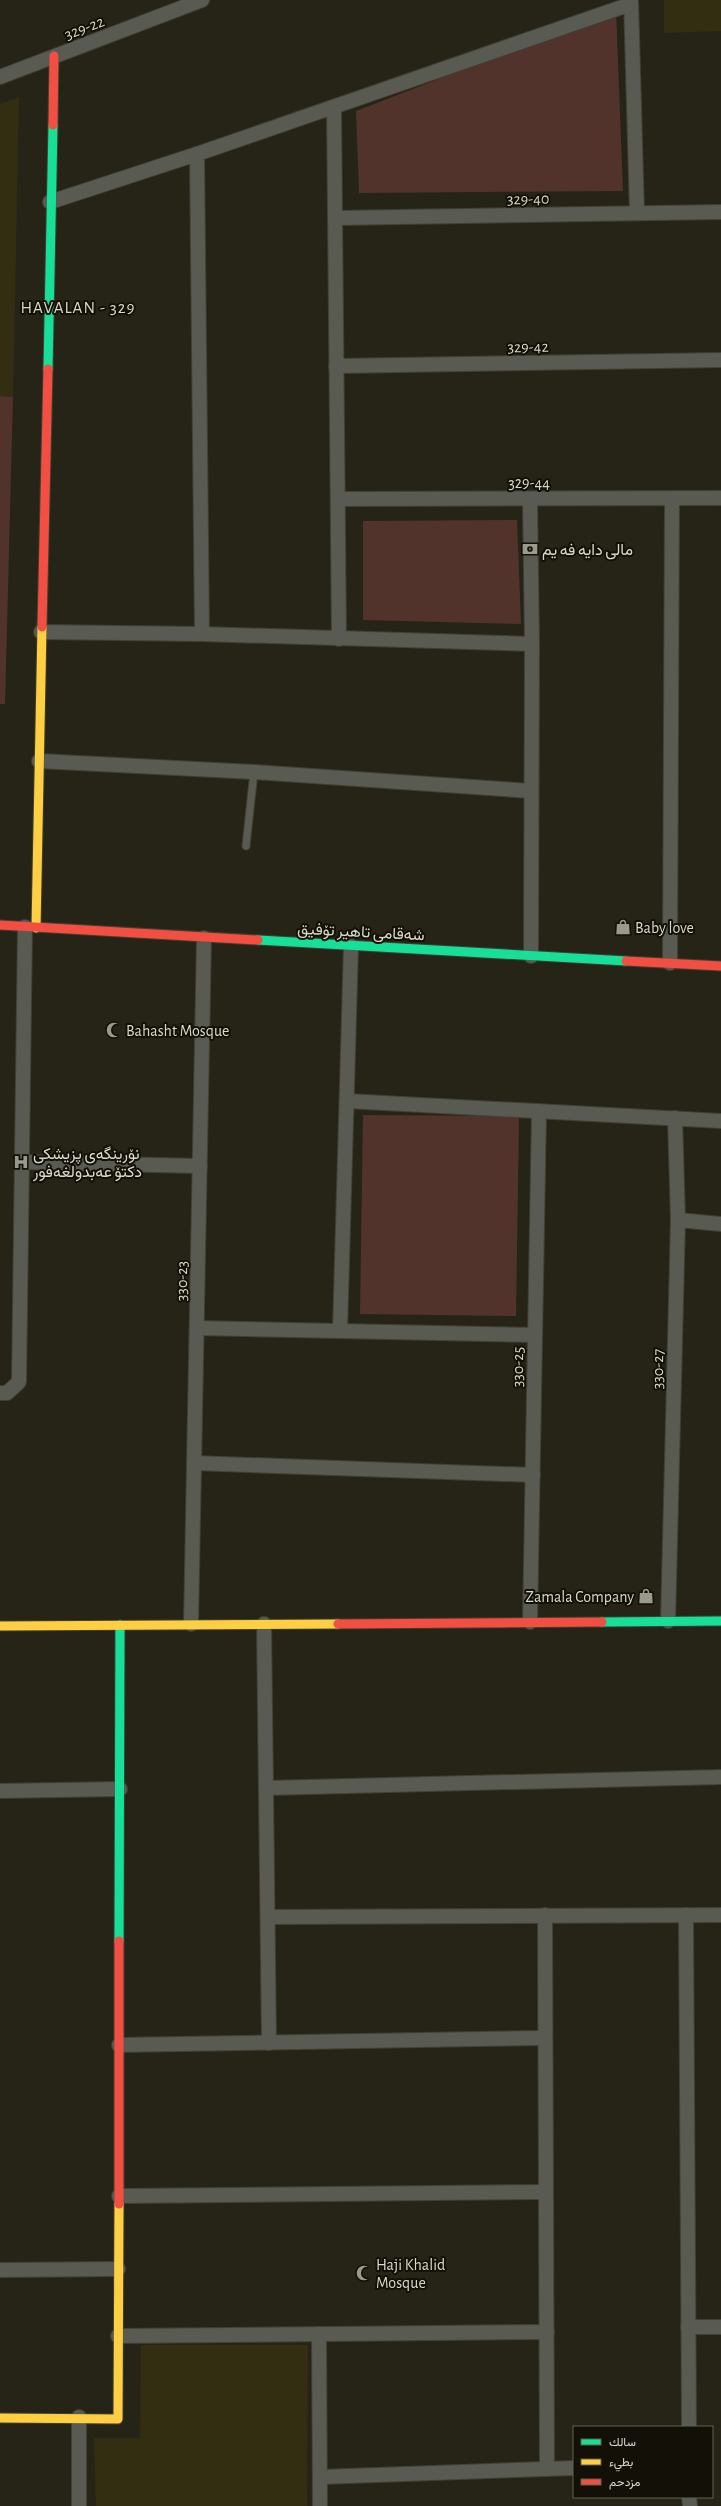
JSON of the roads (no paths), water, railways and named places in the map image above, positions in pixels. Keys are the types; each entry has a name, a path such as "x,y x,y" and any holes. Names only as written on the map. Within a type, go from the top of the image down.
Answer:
{"street":[{"name":"329-22","path":"0,77 202,0"},
{"path":"50,202 334,107 631,2 637,213"},
{"path":"0,1393 7,1393 19,1382 21,1162 30,927 39,762 54,56"},
{"path":"334,107 339,639"},
{"path":"197,154 202,634"},
{"name":"329-40","path":"335,218 721,212"},
{"name":"329-42","path":"336,366 721,360"},
{"path":"670,963 672,498"},
{"name":"329-44","path":"338,499 721,498"},
{"path":"530,499 532,644 531,956"},
{"path":"42,632 202,634 532,644"},
{"path":"39,762 254,772 531,791"},
{"name":"شەقامی تاهیر تۆفیق","path":"0,925 204,938 721,966"},
{"name":"330-23","path":"191,1624 204,938"},
{"path":"340,1331 351,946"},
{"path":"347,1101 539,1112 721,1120"},
{"name":"330-25","path":"530,1622 539,1112"},
{"name":"330-27","path":"668,1621 678,1220 675,1118"},
{"path":"21,1162 200,1166"},
{"path":"678,1220 721,1224"},
{"path":"197,1328 535,1335"},
{"path":"194,1463 533,1475"},
{"path":"0,1626 721,1621"},
{"path":"264,1624 269,2043"},
{"path":"0,2418 118,2418 120,1625"},
{"path":"266,1788 721,1777"},
{"path":"0,1791 120,1789"},
{"path":"545,1915 544,2038 547,2469"},
{"path":"686,1915 689,2426"},
{"path":"268,1917 721,1915"},
{"path":"119,2045 544,2038"},
{"path":"119,2196 546,2192"},
{"path":"0,2270 118,2269"},
{"path":"688,2327 721,2327"},
{"path":"118,2336 547,2332"},
{"path":"319,2334 320,2506"},
{"path":"79,2417 79,2506"},
{"path":"320,2477 573,2468"}],"lane":[{"path":"246,846 254,772"}],"place":[{"name":"مالى دايه فه يم","path":"530,549"},
{"name":"Baby love","path":"623,927"},
{"name":"Bahasht Mosque","path":"114,1030"},
{"name":"نۆرینگەی پزیشکی دکتۆ عەبدولغەفور","path":"21,1162"},
{"name":"Zamala Company","path":"646,1596"},
{"name":"Haji Khalid Mosque","path":"364,2273"}],"district":[{"name":"HAVALAN - 329","path":"78,307"}]}
